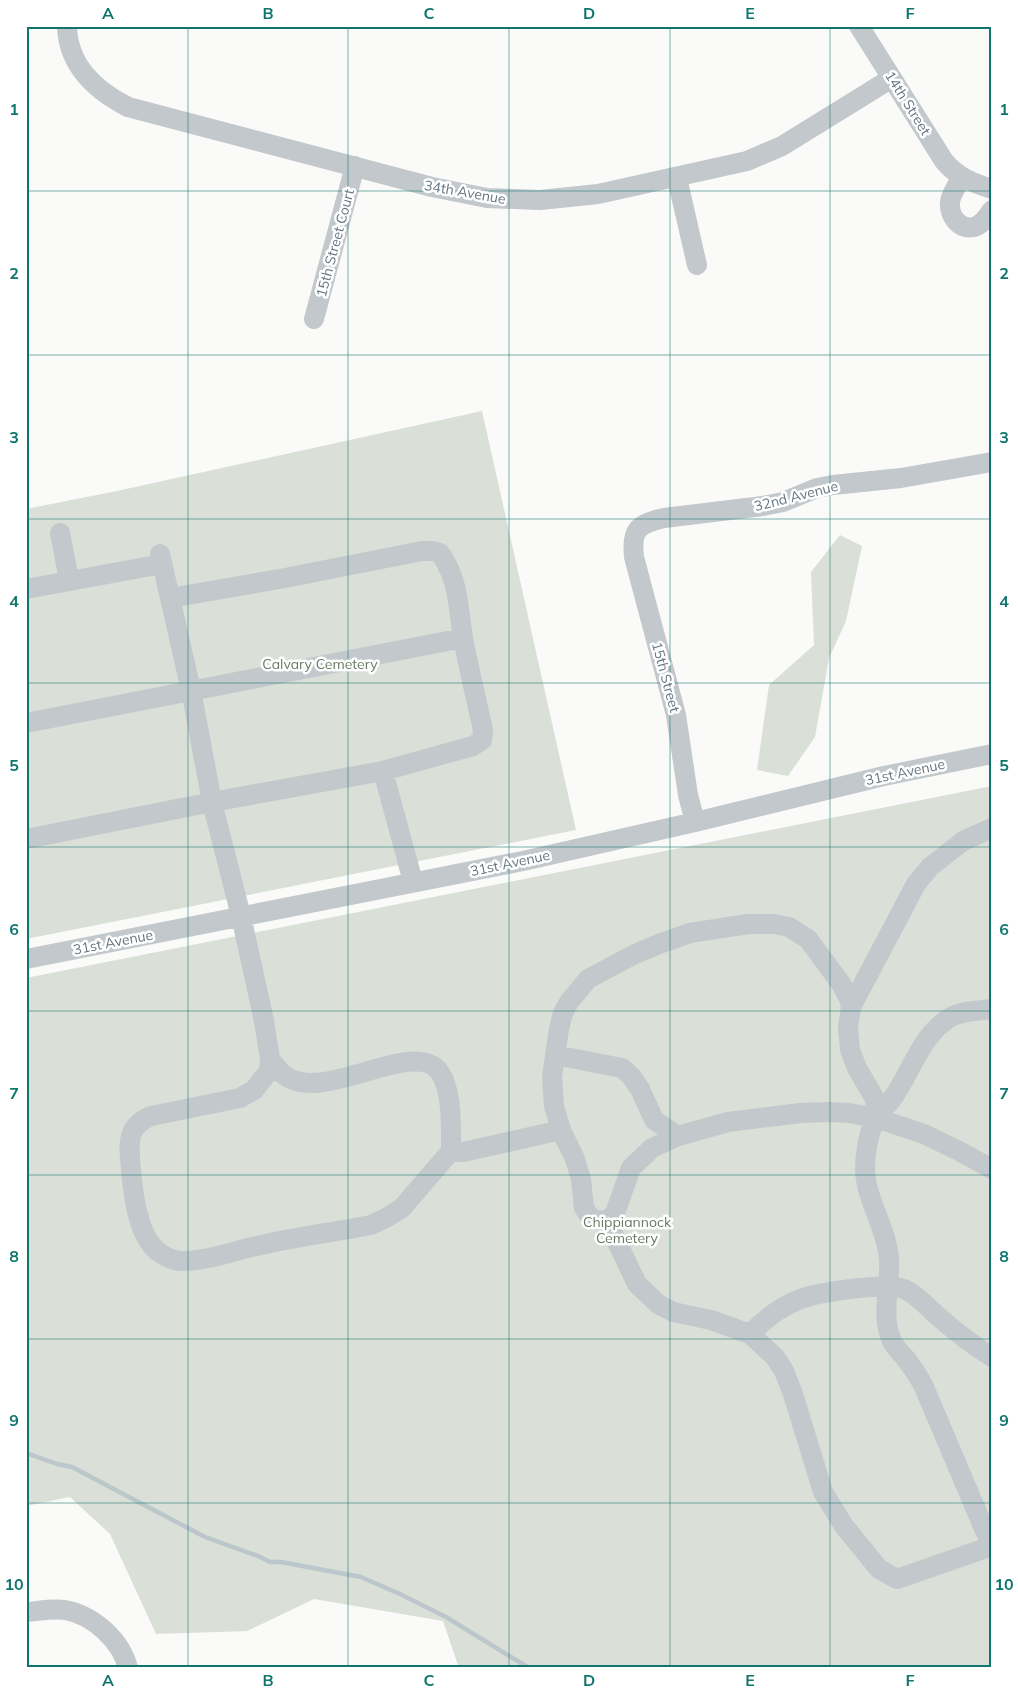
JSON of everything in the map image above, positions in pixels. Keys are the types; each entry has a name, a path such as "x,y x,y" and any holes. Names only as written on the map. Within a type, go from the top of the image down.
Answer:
{"street":[{"name":"34th Avenue","path":"67,26 67,36 72,56 81,72 109,97 128,107 432,187 487,198 512,200 540,200 598,194 747,161 767,154 892,78"},
{"name":"14th Street","path":"859,26 952,171 992,189"},
{"name":"15th Street Court","path":"314,319 355,166"},
{"path":"962,177 958,188 952,194 950,204 952,216 956,223 975,227 992,210"},
{"path":"677,178 697,265"},
{"name":"32nd Avenue","path":"634,534 646,522 664,518 763,506 783,502 817,488 901,478 992,462"},
{"path":"60,533 69,580"},
{"name":"15th Street","path":"634,534 634,557 676,716 688,796 695,822"},
{"path":"26,839 383,770 472,746 482,740 483,730 463,638 456,586 452,574 440,553 433,551 170,598"},
{"path":"26,589 161,559 191,690 212,802 241,916 264,1020 270,1059 269,1071 254,1090 240,1098 151,1116 139,1121 132,1130 129,1142 132,1182 140,1220 148,1242 159,1253 178,1262 196,1260 267,1243 371,1225 402,1208 451,1151 449,1100 437,1069 426,1062 413,1061 334,1080 309,1083 284,1075 270,1059"},
{"path":"26,723 463,638"},
{"name":"31st Avenue","path":"26,958 532,858 695,822 875,778 992,754"},
{"path":"383,770 413,882"},
{"path":"851,1007 879,958 916,884 930,867 963,841 992,828"},
{"path":"607,1221 596,1220 590,1217 584,1208 581,1179 575,1159 561,1130 552,1091 559,1029 563,1013 569,1002 588,979 658,944 690,934 748,924 774,924 789,927 808,939 824,959 850,999 851,1007 848,1028 850,1050 856,1068 875,1099 876,1118"},
{"path":"992,1009 965,1012 951,1018 938,1028 910,1066 892,1098 876,1118 869,1139 866,1157 869,1193 885,1238 889,1258 886,1302 891,1340 915,1371 924,1387 984,1531 992,1542"},
{"path":"555,1055 622,1068 631,1076 640,1089 654,1120 678,1136"},
{"path":"607,1221 615,1213 631,1168 652,1148 678,1136 728,1122 800,1112 836,1112 876,1118 924,1134 960,1150 992,1169"},
{"path":"451,1151 463,1152 561,1130"},
{"path":"607,1221 637,1284 658,1304 673,1312 711,1320 750,1334 775,1357 784,1371 794,1394 824,1492 844,1526 878,1569 897,1579 992,1546"},
{"path":"750,1334 764,1320 780,1309 810,1295 830,1291 888,1286 904,1289 914,1295 942,1320 992,1357"},
{"path":"26,1612 64,1610 80,1614 111,1637 121,1649 128,1668"}],"green space":[{"name":"Calvary Cemetery","path":"482,411 576,830 26,939 26,509 117,491"},
{"path":"840,535 862,546 846,621 829,658 815,737 788,776 757,770 769,685 814,645 811,572"},
{"name":"Chippiannock Cemetery","path":"992,786 992,1668 459,1668 443,1621 314,1599 247,1631 156,1634 110,1534 70,1497 26,1506 26,978"}],"waterway":[{"path":"26,1453 72,1467 205,1537 270,1562 281,1562 361,1577 446,1617 529,1668"}]}
